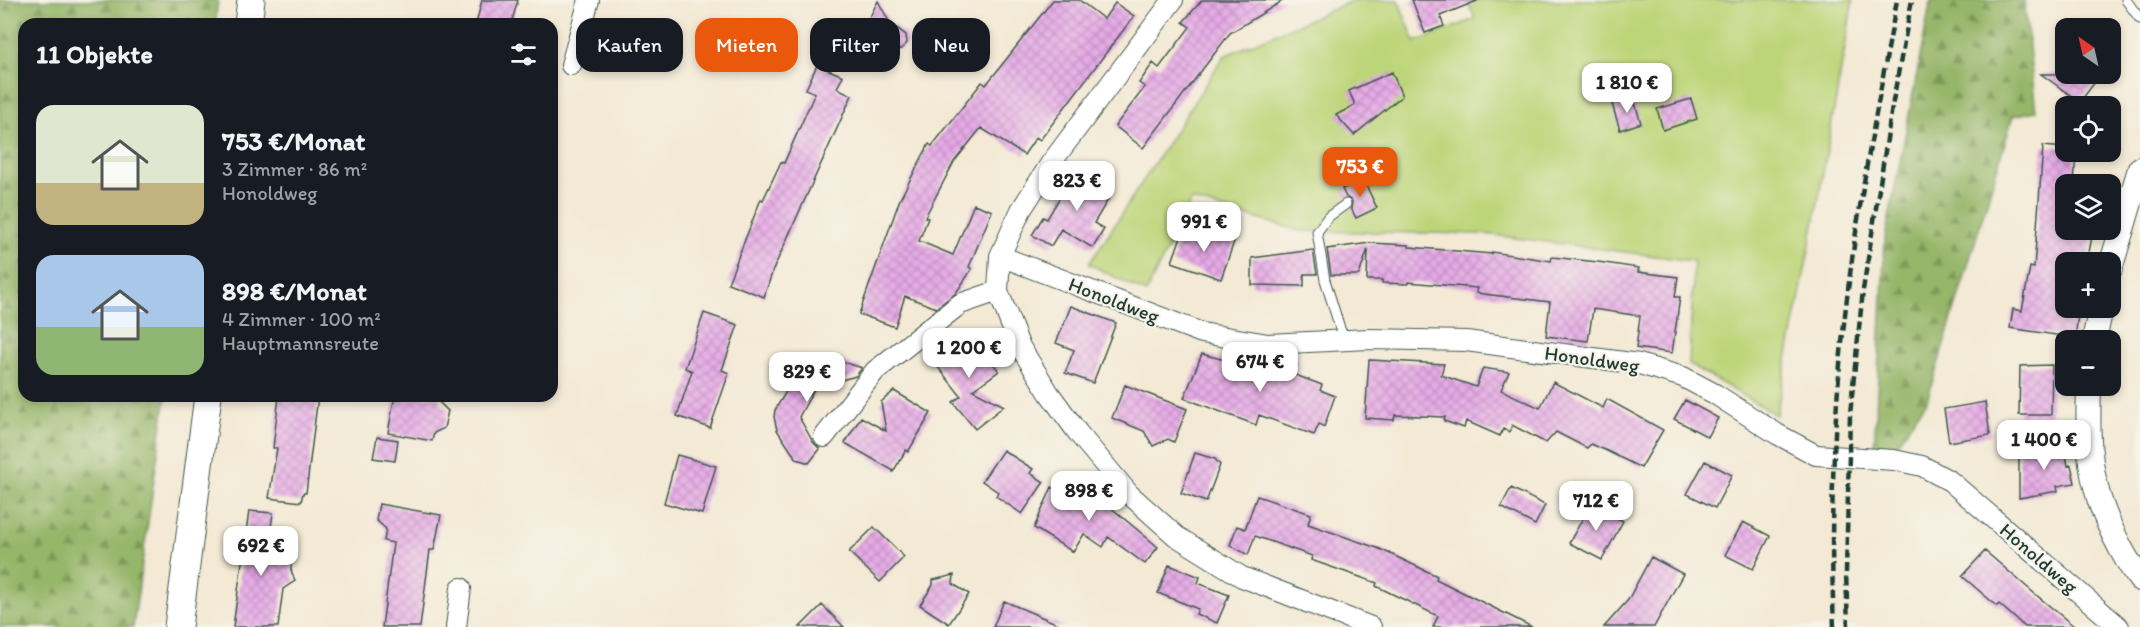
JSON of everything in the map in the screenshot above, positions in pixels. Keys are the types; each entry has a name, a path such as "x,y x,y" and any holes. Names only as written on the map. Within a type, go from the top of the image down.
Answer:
{"main road":[{"path":"248,18 250,0"},
{"path":"178,627 207,402"}],"street":[{"path":"571,65 588,0"},
{"path":"1173,0 1051,163 1021,210 1000,256 998,291 1019,345 1049,393 1078,433 1129,494 1176,536 1242,577 1371,627"},
{"path":"2115,252 2140,169"},
{"name":"Honoldweg","path":"1000,256 1202,333 1268,344 1344,341 1466,341 1639,364 1683,377 1816,455 1894,460 1922,466 1950,481 2119,627"},
{"path":"824,437 875,371 960,304 998,291"},
{"path":"2089,396 2088,420 2096,488 2112,529 2140,579"},
{"path":"456,627 461,588"}],"lane":[{"path":"2126,0 2140,19"},
{"path":"1344,341 1325,280 1317,231 1328,217 1346,204"}],"green space":[{"path":"0,0 218,0 216,18 18,18 18,402 165,402 133,627 0,627"},
{"path":"1354,0 1398,0 1415,42 1475,19 1467,0 1853,0 1816,214 1776,415 1689,364 1694,261 1485,234 1300,231 1191,200 1146,293 1089,264 1224,56"},
{"path":"1931,0 2024,0 2036,111 2013,116 1927,401 1894,448 1874,451 1885,239"}],"building":[{"path":"482,0 518,0 513,18 478,18"},
{"path":"1053,0 1079,0 1104,19 1115,3 1134,16 1040,140 1036,137 1024,155 981,128 954,162 925,217 928,218 919,241 953,255 974,204 992,211 969,267 972,269 956,293 936,308 905,296 895,327 859,314 900,199 929,144 932,146 982,82 986,85"},
{"path":"1202,0 1284,0 1230,33 1143,148 1115,126 1145,87 1139,83 1153,63 1159,68 1190,27 1183,22"},
{"path":"1412,0 1477,1 1440,16 1444,26 1425,33"},
{"path":"878,1 887,18 869,18"},
{"path":"900,30 906,35 907,43 901,49"},
{"path":"814,72 834,72 843,76 837,88 852,95 773,270 764,297 728,283 761,199 763,200 781,162 784,163 815,93 806,89"},
{"path":"1392,72 1402,96 1354,135 1336,115 1355,105 1349,91"},
{"path":"2041,74 2055,74 2055,84 2094,84 2084,96 2072,96"},
{"path":"1633,97 1641,123 1620,130 1612,104"},
{"path":"1691,99 1697,119 1663,130 1657,109"},
{"path":"2043,146 2055,147 2055,162 2075,162 2075,174 2055,174 2055,240 2091,240 2089,252 2055,252 2055,318 2078,318 2076,330 2055,330 2055,335 2010,328 2013,309 2022,311 2030,267 2034,268"},
{"path":"1083,169 1112,185 1112,193 1094,223 1104,229 1093,248 1061,229 1051,246 1032,235 1043,217 1047,219 1063,192 1068,195"},
{"path":"1363,179 1377,208 1356,218 1351,208 1352,201 1346,197 1342,189"},
{"path":"1184,228 1204,240 1210,231 1235,239 1221,279 1172,262"},
{"path":"1370,243 1492,254 1492,252 1551,261 1552,257 1598,262 1639,268 1638,272 1678,277 1675,297 1680,297 1672,353 1636,348 1640,316 1593,309 1588,341 1546,336 1550,302 1476,293 1477,288 1408,282 1408,284 1382,283 1382,280 1367,280 1368,249 1359,275 1331,275 1327,249"},
{"path":"1313,250 1317,274 1304,274 1304,286 1252,285 1252,258"},
{"path":"1071,306 1116,323 1093,383 1065,373 1074,350 1056,343"},
{"path":"704,313 738,325 722,370 729,373 710,428 677,416 692,371 685,368"},
{"path":"969,333 999,371 973,390 1004,406 975,429 953,402 961,396 933,361"},
{"path":"1202,354 1255,368 1257,364 1297,365 1293,374 1322,385 1320,390 1335,396 1324,427 1319,424 1314,435 1259,415 1256,425 1184,398"},
{"path":"831,358 862,368 856,376 812,388 814,389 799,417 813,442 820,449 809,463 797,459 777,430 775,410 800,368"},
{"path":"1369,360 1444,364 1441,375 1476,387 1483,368 1509,372 1501,390 1540,408 1553,382 1603,408 1607,399 1663,430 1641,468 1591,444 1587,448 1556,432 1546,443 1512,425 1509,432 1503,429 1500,436 1466,421 1464,428 1444,421 1445,417 1395,415 1394,420 1365,418"},
{"path":"2052,365 2051,415 2019,415 2020,366"},
{"path":"1125,385 1187,409 1174,442 1168,439 1153,446 1144,431 1112,418"},
{"path":"894,391 931,413 893,472 845,443 861,417 886,431 881,402"},
{"path":"1685,400 1718,418 1708,437 1674,419"},
{"path":"278,402 317,402 306,493 303,493 301,502 269,498 277,448 273,448"},
{"path":"394,402 439,402 448,411 444,428 434,433 432,441 388,433"},
{"path":"1985,402 1990,435 1949,442 1944,409"},
{"path":"377,437 398,440 395,461 373,458"},
{"path":"2064,444 2068,466 2071,465 2075,483 2057,486 2058,491 2019,498 2019,451"},
{"path":"1003,450 1033,469 1030,473 1044,482 1022,514 996,496 998,492 982,481"},
{"path":"1195,453 1215,459 1220,465 1206,502 1181,493"},
{"path":"677,455 716,466 702,514 664,503"},
{"path":"1705,461 1732,475 1715,508 1687,494"},
{"path":"1082,476 1103,501 1158,547 1145,564 1108,537 1103,547 1084,534 1073,552 1034,528 1052,487 1063,493"},
{"path":"1511,488 1545,505 1535,525 1501,507"},
{"path":"1257,496 1311,514 1308,524 1380,549 1437,576 1436,579 1532,627 1433,627 1438,616 1376,586 1377,583 1311,560 1312,556 1255,536 1248,555 1230,545 1237,526 1245,529"},
{"path":"379,504 441,515 434,550 430,550 420,627 382,627 393,543 384,541 386,529 376,520"},
{"path":"1591,504 1623,521 1602,560 1569,543"},
{"path":"249,511 273,513 267,557 291,563 295,581 283,589 278,627 233,627"},
{"path":"1743,522 1770,536 1753,569 1725,555"},
{"path":"874,527 904,557 880,582 849,552"},
{"path":"1985,551 2075,627 2025,627 1999,604 1997,606 1962,576"},
{"path":"1651,557 1683,574 1654,627 1604,627 1628,600"},
{"path":"1169,565 1200,577 1198,583 1229,595 1217,623 1196,614 1198,609 1158,593"},
{"path":"954,575 953,584 969,594 949,624 920,605 933,585 933,580"},
{"path":"1004,601 1065,627 993,627"},
{"path":"822,605 844,627 800,627"}],"railway":[{"path":"1834,627 1832,541 1834,454 1844,325 1859,212 1897,0"},
{"path":"1848,627 1846,573 1850,414 1863,290 1893,101 1912,0"}]}
